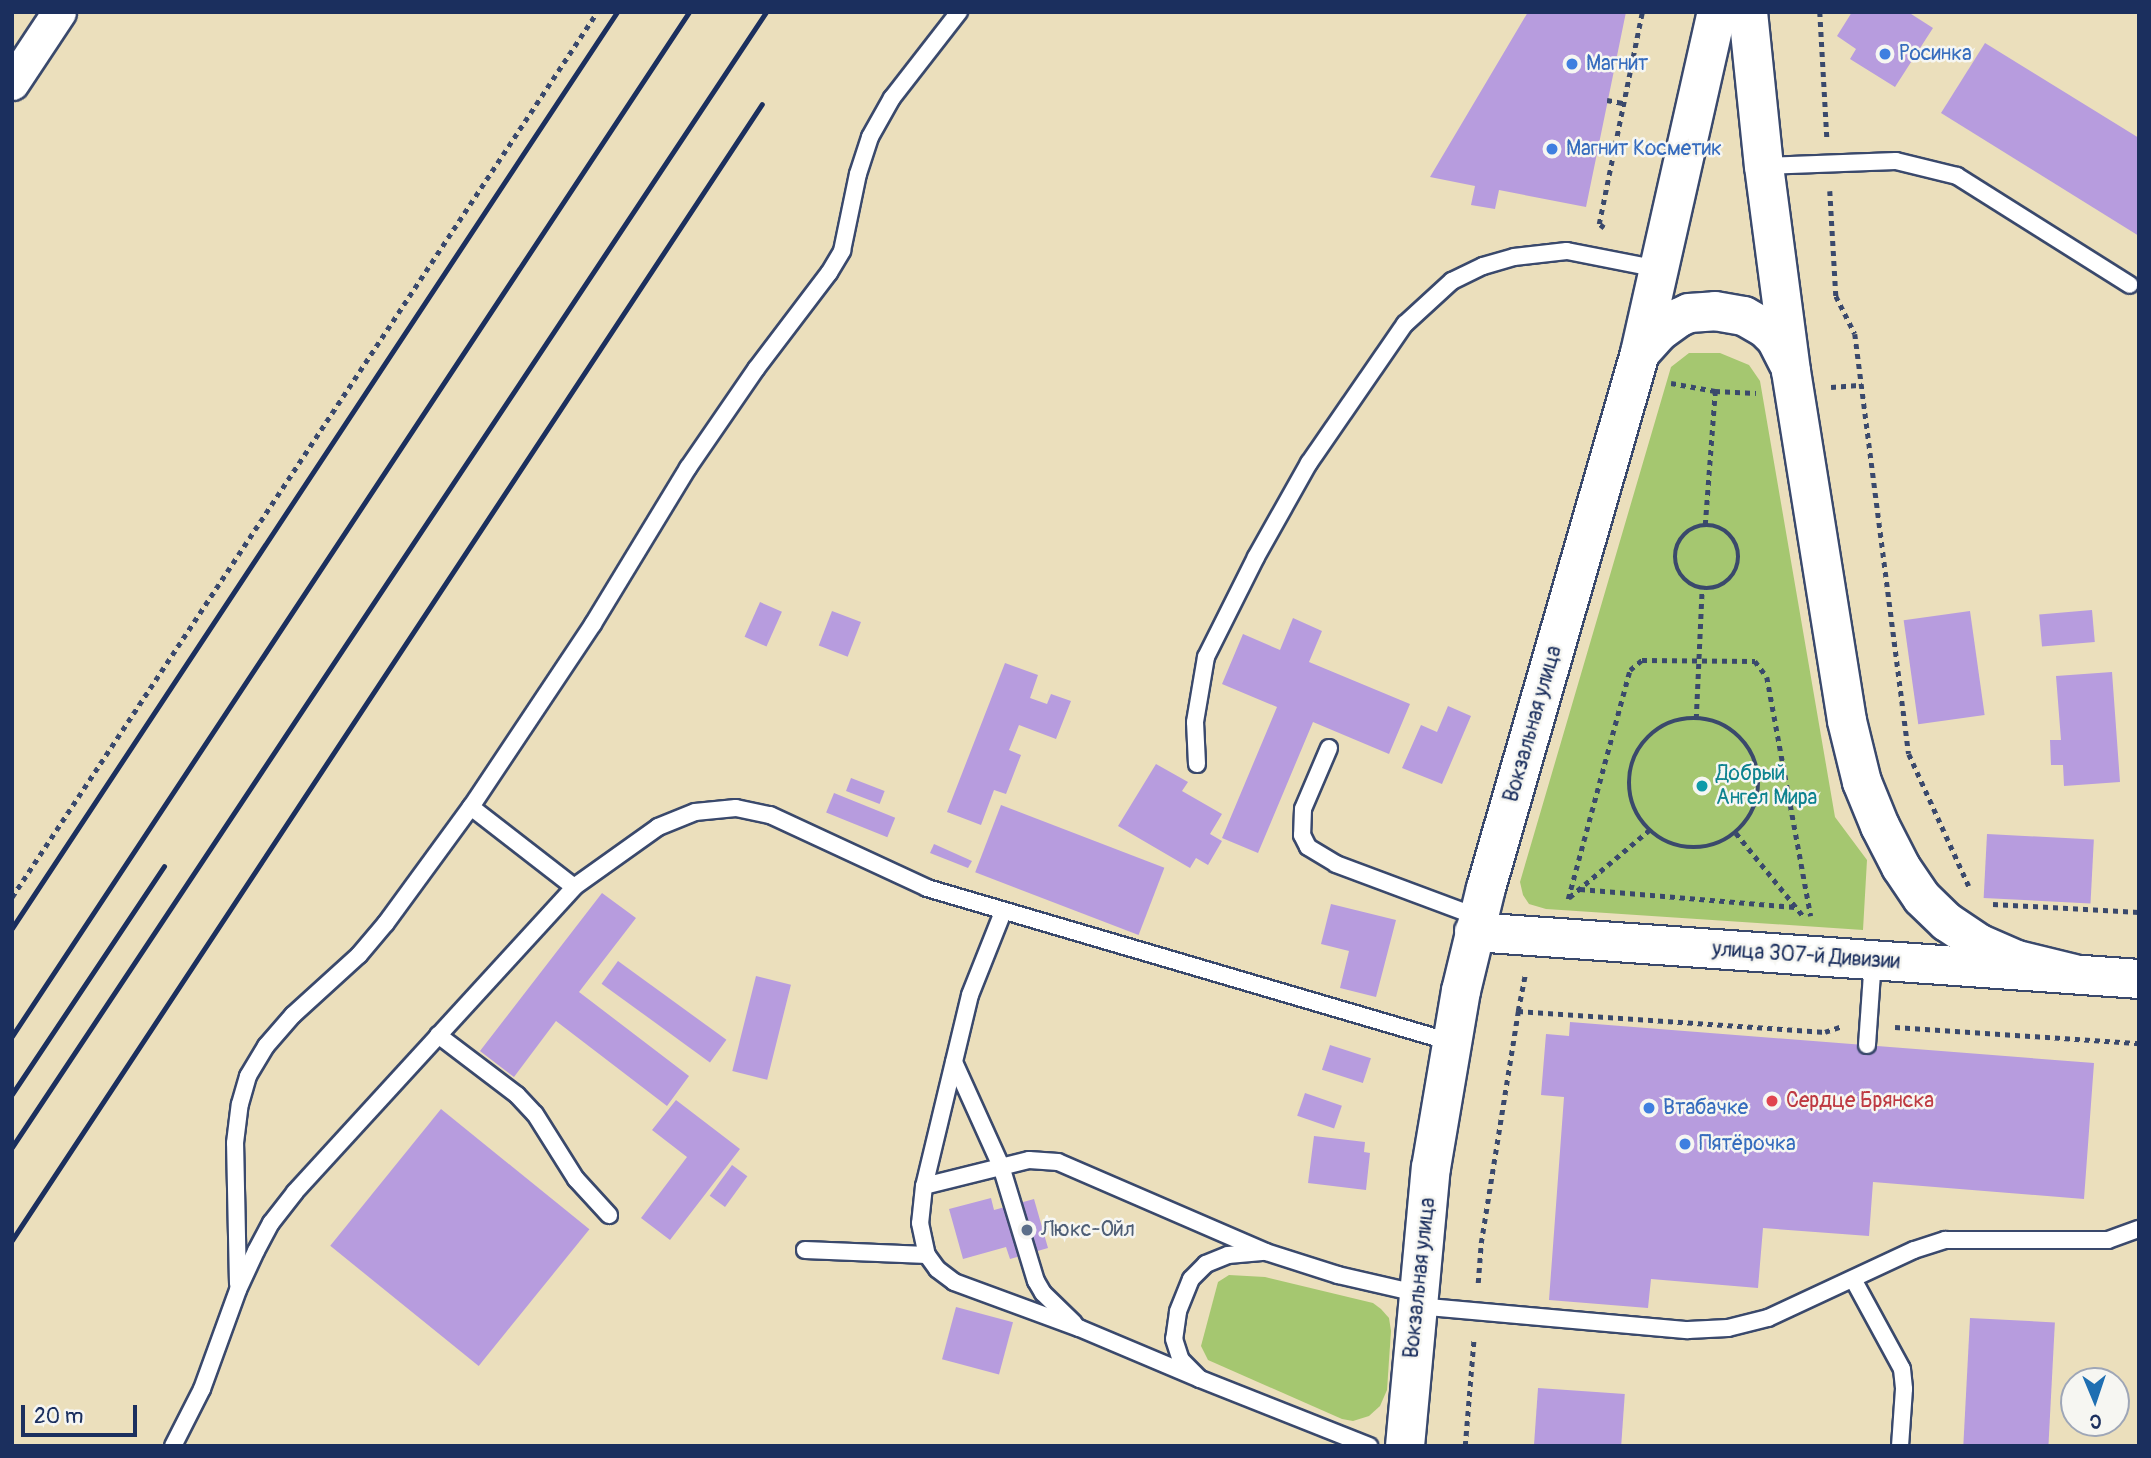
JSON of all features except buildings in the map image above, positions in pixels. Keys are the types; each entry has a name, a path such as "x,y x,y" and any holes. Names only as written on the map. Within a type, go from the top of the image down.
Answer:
{"street":[{"path":"12,83 59,12"},
{"name":"Вокзальная улица","path":"1405,1446 1416,1300 1431,1168 1451,1042 1476,925 1640,354 1717,12"},
{"path":"1748,12 1764,166 1791,371 1847,721 1862,782 1880,826 1922,898 1947,922 1980,944 2017,960 2074,974"},
{"path":"1640,354 1659,332 1678,318 1689,313 1714,311 1744,316 1765,328 1776,339 1791,371"},
{"name":"улица 307-й Дивизии","path":"1476,925 1872,960 2139,979"}],"lane":[{"path":"238,1290 235,1143 240,1104 248,1076 266,1046 293,1016 359,955 386,923 471,807 593,624 688,468 829,273 842,251 858,174 870,137 892,98 959,12"},
{"path":"1764,166 1896,161 1957,176 2130,285"},
{"path":"1197,764 1195,722 1206,657 1256,557 1309,463 1405,324 1452,281 1483,266 1514,257 1567,251 1660,269"},
{"path":"1329,748 1303,809 1302,835 1308,848 1336,864 1476,925"},
{"path":"471,807 574,887"},
{"path":"173,1446 202,1389 238,1290 271,1223 295,1192 574,887 658,827 695,812 736,808 770,816 927,888 1451,1042"},
{"path":"1003,912 970,995 924,1186 920,1223 927,1255 937,1269 954,1282 1080,1328 1368,1446"},
{"path":"1867,1045 1872,960"},
{"path":"438,1035 517,1094 535,1114 576,1179 609,1215"},
{"path":"954,1062 1001,1166 1036,1281 1043,1293 1080,1328"},
{"path":"924,1186 1028,1160 1058,1163 1266,1252 1416,1300 1476,1312 1689,1329 1728,1328 1768,1318 1914,1250 1945,1240 1968,1237 2084,1242 2108,1240 2139,1229"},
{"path":"805,1250 927,1255"},
{"path":"1200,1379 1181,1360 1174,1339 1178,1312 1191,1279 1206,1264 1228,1255 1266,1252"},
{"path":"1853,1279 1902,1369 1904,1389 1900,1446"}],"path":[{"path":"12,897 597,12"},
{"path":"1599,224 1642,12"},
{"path":"1820,12 1836,296 1855,334 1909,754 1974,896"},
{"path":"1607,100 1623,103"},
{"path":"1705,525 1715,391"},
{"path":"1705,525 1715,526 1731,536 1739,555 1738,565 1727,581 1702,588 1688,583 1680,575 1675,553 1685,534 1705,525"},
{"path":"1696,719 1702,588"},
{"path":"1650,830 1567,899 1630,670 1642,660 1755,661 1767,677 1813,928 1736,833"},
{"path":"1696,719 1727,727 1743,740 1754,758 1759,778 1757,798 1749,818 1736,833 1718,844 1698,848 1675,846 1640,820 1631,800 1629,778 1634,757 1646,738 1664,725 1696,719"},
{"path":"1579,889 1796,907"},
{"path":"1980,903 2139,912"},
{"path":"1465,1446 1481,1243 1518,1011 1825,1032 1849,1024 2139,1043"}],"green space":[{"path":"1689,353 1720,353 1749,365 1760,381 1835,817 1867,860 1863,930 1546,909 1529,904 1523,895 1520,882 1671,367"},
{"path":"1229,1275 1265,1277 1373,1303 1381,1309 1389,1318 1391,1331 1387,1390 1380,1406 1369,1416 1353,1421 1342,1419 1208,1360 1201,1346 1218,1282"}],"railway":[{"path":"12,928 617,12"},
{"path":"12,1036 689,12"},
{"path":"12,1147 766,12"},
{"path":"12,1240 762,104"},
{"path":"12,1094 164,866"}],"place":[{"name":"Росинка","path":"1885,54"},
{"name":"Магнит","path":"1572,64"},
{"name":"Магнит Косметик","path":"1552,149"},
{"name":"Добрый Ангел Мира","path":"1702,786"},
{"name":"Сердце Брянска","path":"1772,1101"},
{"name":"Втабачке","path":"1649,1108"},
{"name":"Пятёрочка","path":"1685,1144"},
{"name":"Люкс-Ойл","path":"1027,1230"}]}
